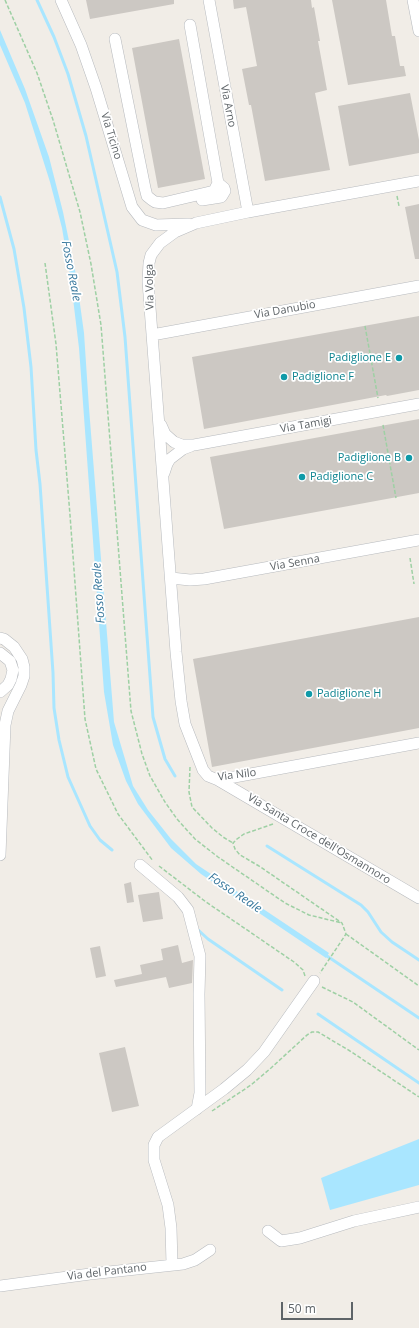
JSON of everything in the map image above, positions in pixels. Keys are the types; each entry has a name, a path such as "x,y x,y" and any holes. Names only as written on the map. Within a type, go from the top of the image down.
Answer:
{"street":[{"name":"Via Ticino","path":"61,0 81,45 96,88 132,207 142,220 156,225 196,223"},
{"name":"Via Arno","path":"209,0 248,212"},
{"path":"413,0 419,30"},
{"path":"115,39 147,196 155,202 163,203 210,192 214,190 218,183 190,25"},
{"name":"Via Volga","path":"171,578 148,281 151,255 166,237 196,223 419,181"},
{"path":"197,200 221,198 225,191 223,186 218,183"},
{"name":"Via Danubio","path":"152,334 419,286"},
{"name":"Via Tamigi","path":"163,478 170,459 183,449 194,445 419,404"},
{"name":"Via Tamigi","path":"158,417 162,428 170,439 182,445 194,445"},
{"name":"Via Senna","path":"171,578 190,580 204,579 419,540"},
{"name":"Via Nilo","path":"171,578 180,701 185,724 193,747 201,765 206,773 212,778 218,780 419,743"},
{"path":"0,638 9,643 18,652 24,667 24,676 8,711 5,725 0,855"},
{"path":"0,653 10,661 13,670 12,679 0,692"},
{"name":"Via Santa Croce dell'Osmannoro","path":"218,780 419,898"},
{"path":"140,865 178,897 188,910 200,956 200,1093 197,1109"},
{"path":"178,1264 168,1206 154,1160 154,1145 158,1137 224,1089 247,1070 264,1052 313,983"},
{"path":"268,1231 281,1240 300,1238 354,1221 419,1207"},
{"name":"Via del Pantano","path":"0,1286 178,1264 195,1260 210,1250"}],"path":[{"path":"5,0 37,74 53,120 80,212 91,264 101,325 131,711 142,754 150,776 177,819 196,840 218,857 285,903 309,915 342,923"},
{"path":"45,263 56,344 70,515 84,720 96,769 118,814 154,862 206,902 294,962 303,970 306,979 329,992 353,1002 419,1050"},
{"path":"365,326 378,398"},
{"path":"383,425 396,498"},
{"path":"410,558 414,584"},
{"path":"193,747 189,770 189,792 192,807 217,832 233,843"},
{"path":"288,820 236,838 233,843 234,849 240,855 342,923 346,934 419,986"},
{"path":"313,983 346,934"},
{"path":"212,1112 251,1085 312,1032 318,1032 350,1051 419,1097"}],"water":[{"path":"0,30 25,89 49,157 63,212 76,275 84,333 114,722 133,786 148,810 171,839 196,864 329,953 326,958 201,874 171,848 138,804 126,781 113,745 104,692 79,348 71,282 62,228 50,182 25,103 0,45"},
{"path":"419,1139 419,1185 330,1210 321,1178"}],"building":[{"path":"86,0 174,0 174,4 90,19"},
{"path":"233,0 311,0 312,8 314,7 320,41 318,41 327,90 315,93 330,170 265,181 251,105 249,105 242,69 257,66 246,7 234,9"},
{"path":"332,0 386,0 392,36 395,36 400,66 404,66 406,76 348,85"},
{"path":"179,39 205,179 158,188 132,48"},
{"path":"410,93 419,140 419,153 349,166 338,106"},
{"path":"419,204 419,259 415,259 405,207"},
{"name":"Padiglione F","path":"419,316 419,390 204,429 192,357"},
{"name":"Padiglione C","path":"419,419 419,493 224,529 210,457"},
{"name":"Padiglione H","path":"419,617 419,728 212,767 193,659"},
{"path":"131,882 134,902 127,903 124,884"},
{"path":"159,892 163,919 143,922 138,895"},
{"path":"178,945 182,963 193,960 192,983 169,988 166,977 116,987 114,980 142,974 140,965 163,960 161,949"},
{"path":"100,946 106,976 96,978 90,948"},
{"path":"125,1047 139,1106 112,1112 99,1053"}],"waterway":[{"path":"37,0 54,37 68,74 86,136 117,272 125,337 153,717 165,759 175,776"},
{"path":"0,197 14,249 24,308 31,367 53,673 54,708 59,740 68,777 90,826 100,840 112,850"},
{"path":"267,846 361,905 368,912 381,932 392,942 419,960"},
{"path":"196,928 208,939 282,990"},
{"name":"Fosso Reale","path":"324,954 419,1018"},
{"path":"318,1014 419,1083"}],"place":[{"name":"Padiglione E","path":"399,358"},
{"name":"Padiglione F","path":"284,377"},
{"name":"Padiglione B","path":"409,458"},
{"name":"Padiglione C","path":"302,477"},
{"name":"Padiglione H","path":"309,694"}]}
